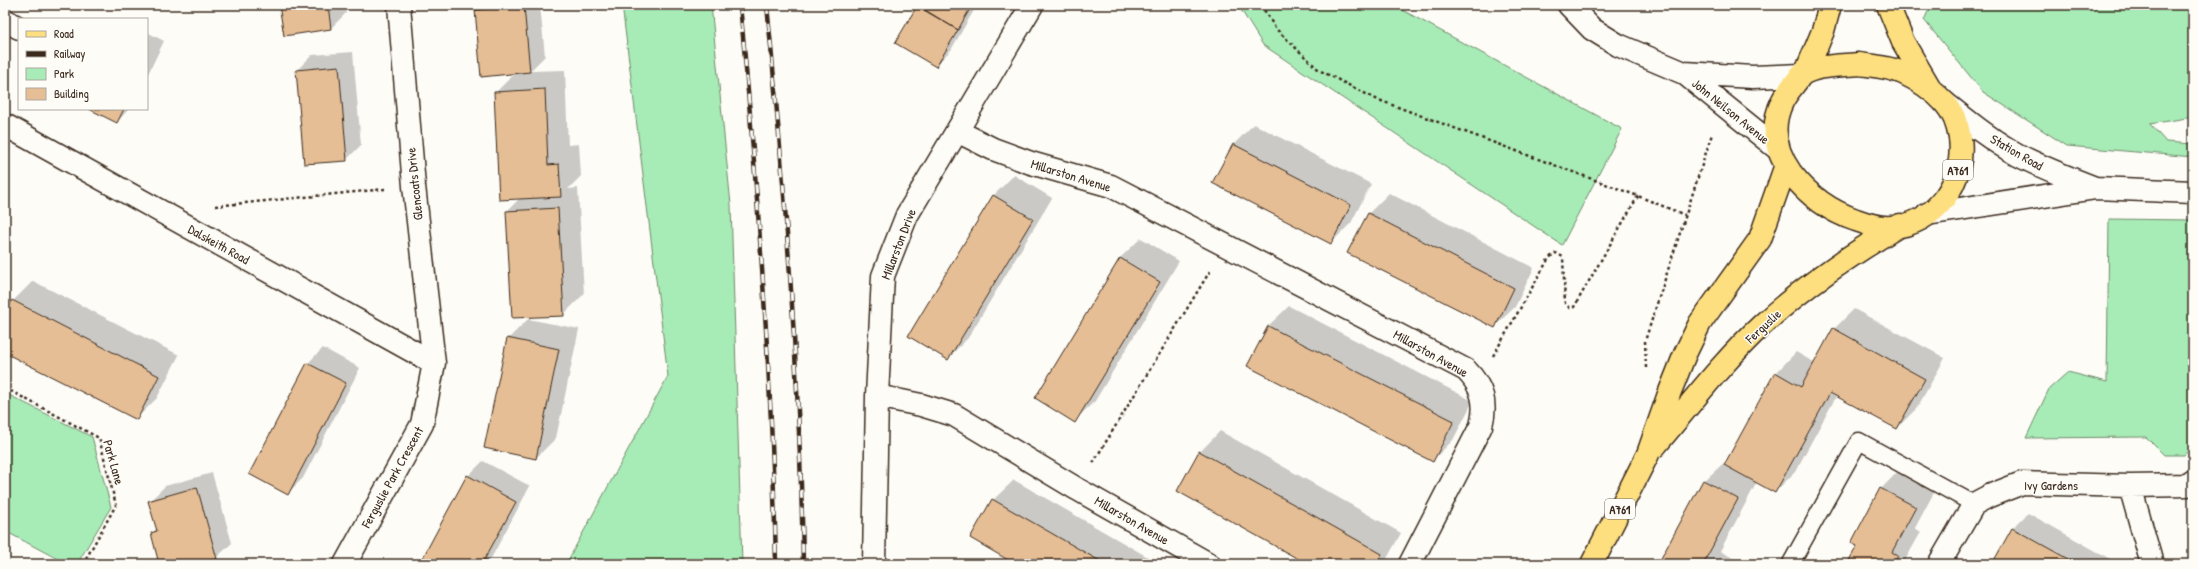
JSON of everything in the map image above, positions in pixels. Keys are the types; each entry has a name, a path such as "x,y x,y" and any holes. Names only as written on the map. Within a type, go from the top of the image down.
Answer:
{"main road":[{"path":"1804,74 1823,31 1830,5"},
{"path":"1888,5 1902,42 1939,98"},
{"name":"A761","path":"1859,64 1878,67 1902,73 1924,85 1939,98 1958,125 1961,149 1958,173 1949,194 1935,210 1911,223 1892,227 1870,225 1839,214 1817,200 1799,184 1782,157 1775,133 1782,102 1804,74 1834,66 1859,64"},
{"name":"Ferguslie","path":"1592,564 1648,454 1685,354 1700,323 1760,240 1782,157"},
{"name":"Ferguslie","path":"1648,454 1734,354 1761,325 1825,273 1901,225"}],"street":[{"name":"Glencoats Drive","path":"399,5 414,186 434,363"},
{"name":"Millarston Drive","path":"874,564 877,396 883,276 907,215 1032,5"},
{"name":"John Neilson Avenue","path":"1569,5 1592,29 1618,45 1644,58 1684,73 1723,103 1782,157"},
{"path":"5,20 18,27"},
{"name":"John Neilson Avenue","path":"1684,73 1753,77 1804,74"},
{"name":"Station Road","path":"1939,98 1982,132 2018,155 2047,170 2096,188"},
{"name":"Dalskeith Road","path":"5,125 434,363"},
{"name":"Millarston Avenue","path":"957,131 993,149 1031,164 1111,186 1466,370 1475,378 1481,388 1484,401 1485,414 1481,426 1410,564"},
{"name":"Station Road","path":"1927,214 2096,188 2193,192"},
{"name":"Ferguslie Park Crescent","path":"345,564 422,424 434,363"},
{"name":"Millarston Avenue","path":"877,396 921,405 954,415 1077,489 1209,564"},
{"name":"Ivy Gardens","path":"1974,504 1989,496 2022,483 2130,486 2188,485 2193,481"},
{"path":"2130,486 2152,564"},
{"path":"1939,564 1974,504"}],"lane":[{"path":"1791,563 1858,441 1974,504"}],"path":[{"path":"1261,5 1276,29 1319,70 1376,99 1638,196 1685,215"},
{"path":"1646,371 1645,341 1685,215 1723,103"},
{"path":"190,228 205,207 414,186"},
{"path":"1475,378 1496,353 1549,258 1556,253 1564,257 1565,304 1570,308 1574,307 1638,196"},
{"path":"1077,489 1226,245"},
{"name":"Park Lane","path":"5,388 99,438 116,505 83,564"}],"green space":[{"path":"622,5 711,5 731,205 742,564 566,564 668,376"},
{"path":"1238,5 1393,5 1622,129 1562,245 1263,45"},
{"path":"1931,5 2193,5 2193,117 2150,124 2166,142 2193,144 2193,157 2067,146 1983,92 1924,20"},
{"path":"2109,219 2193,220 2193,447 2184,455 2164,455 2146,437 2026,438 2049,389 2068,372 2107,382"},
{"path":"5,393 92,437 111,507 77,564 67,564 5,531"}],"building":[{"path":"279,5 328,5 331,29 284,36"},
{"path":"917,5 972,5 958,30"},
{"path":"524,6 530,72 481,77 475,10"},
{"path":"917,6 958,30 936,67 895,43"},
{"path":"339,66 347,161 304,164 296,70"},
{"path":"545,89 548,165 559,164 561,197 499,200 494,92"},
{"path":"91,110 124,110 117,123"},
{"path":"1233,144 1351,205 1331,244 1212,183"},
{"path":"993,195 1033,219 948,360 908,336"},
{"path":"558,208 564,316 512,318 506,211"},
{"path":"1368,213 1514,288 1495,328 1347,253"},
{"path":"1120,258 1160,282 1075,423 1035,398"},
{"path":"12,300 159,376 137,420 5,353 5,314"},
{"path":"1268,326 1454,421 1433,462 1247,366"},
{"path":"1833,328 1925,379 1897,429 1830,393 1775,493 1724,465 1775,372 1801,387"},
{"path":"507,338 559,349 536,459 484,448"},
{"path":"307,363 346,383 288,495 249,474"},
{"path":"1199,451 1382,554 1376,564 1307,564 1177,491"},
{"path":"467,475 516,502 482,564 431,564 422,559"},
{"path":"1703,480 1738,499 1703,564 1658,564"},
{"path":"197,487 217,559 198,564 159,564 151,533 157,531 148,501"},
{"path":"1880,488 1916,507 1892,552 1898,556 1893,564 1847,564 1857,546 1851,543"},
{"path":"992,499 1105,564 1015,564 970,538"},
{"path":"2012,528 2077,564 1992,564"}],"railway":[{"path":"740,5 753,145 768,354 776,564"},
{"path":"767,5 791,284 799,424 803,564"}]}
